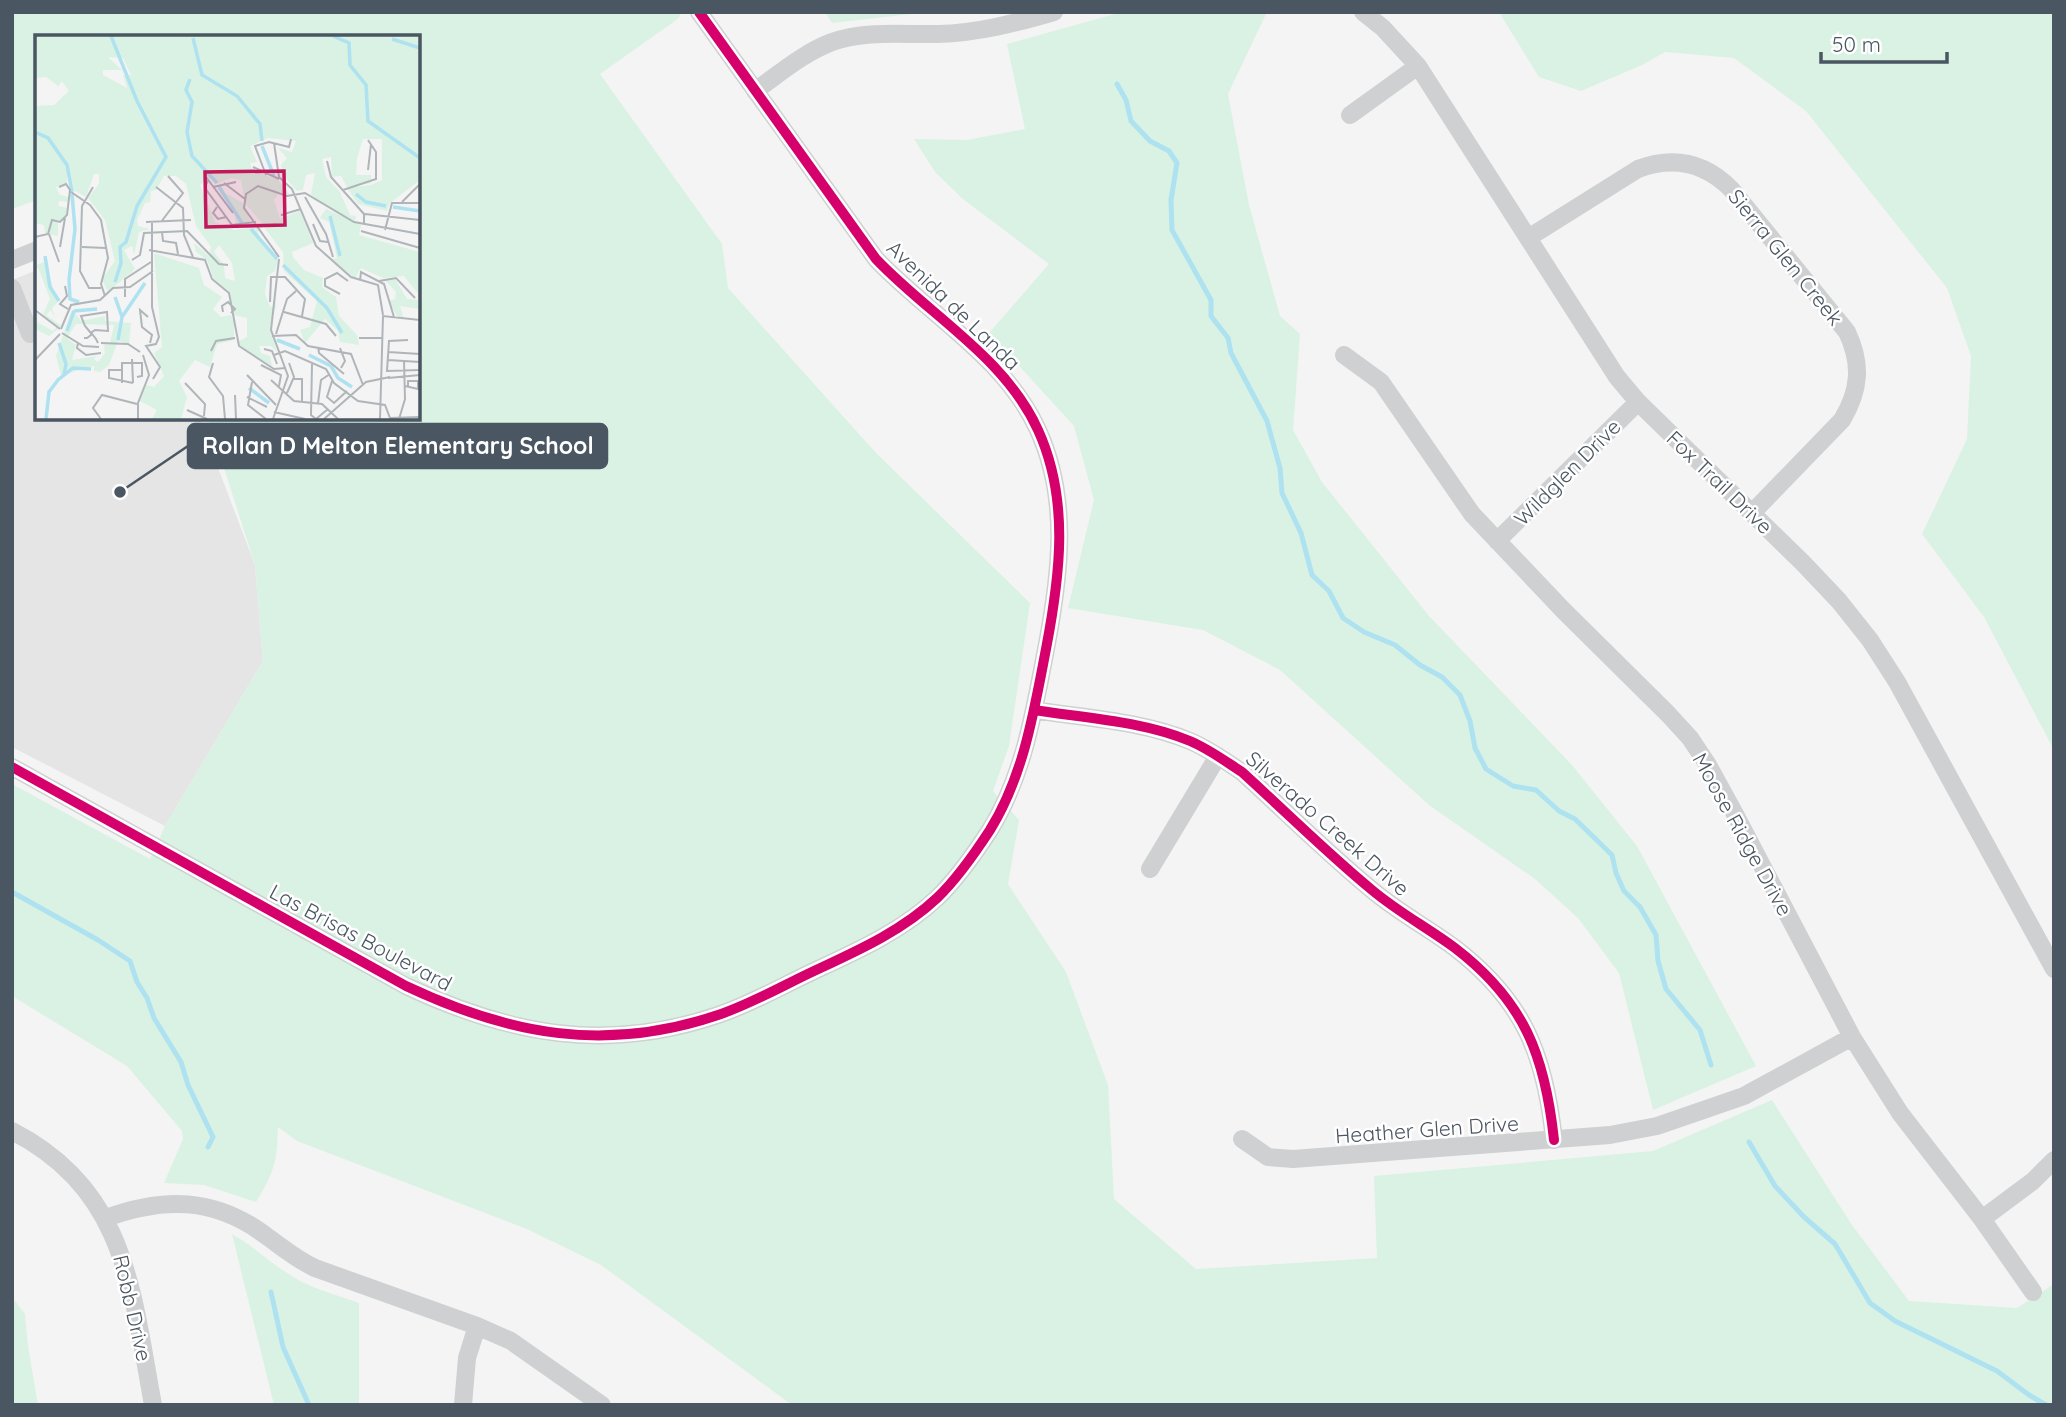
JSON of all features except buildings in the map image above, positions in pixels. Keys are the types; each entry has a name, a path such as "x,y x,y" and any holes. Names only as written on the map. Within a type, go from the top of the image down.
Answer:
{"street":[{"name":"Avenida de Landa","path":"699,12 876,259 902,286 984,356 1022,402 1037,428 1056,485 1060,518 1056,598 1034,710"},
{"path":"755,91 810,52 832,42 861,35 972,32 1054,12"},
{"name":"Fox Trail Drive","path":"1363,12 1393,38 1418,66 1617,377 1638,402 1839,601 1870,640 1897,682 2054,969"},
{"path":"1350,115 1418,66"},
{"name":"Sierra Glen Creek","path":"1528,238 1638,169 1653,163 1671,161 1707,169 1722,180 1739,199 1847,332 1855,348 1858,365 1855,394 1842,420 1752,513"},
{"path":"12,260 35,251"},
{"path":"12,288 30,334 35,332"},
{"name":"Moose Ridge Drive","path":"1344,355 1381,382 1472,514 1690,738 1730,805 1852,1037 1900,1113 1982,1219 2033,1292"},
{"name":"Wildglen Drive","path":"1497,541 1638,402"},
{"name":"Silverado Creek Drive","path":"1034,710 1160,731 1190,741 1242,772 1373,891 1454,948 1479,968 1501,991 1519,1017 1538,1056 1550,1099 1554,1140"},
{"name":"Las Brisas Boulevard","path":"12,767 406,986 450,1007 526,1030 599,1035 639,1033 678,1026 748,1003 855,953 890,933 938,898 966,864 995,821 1023,758 1034,710"},
{"path":"1150,869 1218,756"},
{"name":"Heather Glen Drive","path":"1242,1139 1268,1157 1293,1158 1610,1135 1657,1126 1744,1096 1852,1037"},
{"name":"Robb Drive","path":"12,1131 48,1152 79,1182 106,1218 126,1267 153,1405"},
{"path":"1982,1219 2033,1181 2054,1160"},
{"path":"106,1218 144,1205 159,1203 209,1208 251,1226 315,1269 477,1326 511,1341 602,1405"},
{"path":"463,1405 467,1358 477,1326"}],"shaded area":[{"path":"35,271 35,420 200,420 255,565 263,661 165,826 12,747 12,280"}],"green space":[{"path":"12,12 681,12 679,18 600,74 722,244 728,288 876,453 1030,603 1009,746 993,791 1019,820 1008,884 1066,972 1108,1085 1114,1199 1196,1269 1377,1258 1374,1176 1653,1151 1772,1100 1852,1225 1909,1301 2017,1308 2054,1284 2054,1405 792,1405 601,1265 527,1229 297,1141 278,1127 274,1166 256,1202 204,1185 164,1183 183,1139 182,1131 127,1066 12,996 12,784 150,859 165,826 263,661 255,565 209,420 420,420 420,35 35,35 35,201 12,209"},
{"path":"825,12 929,12 832,23"},
{"path":"1122,12 1267,12 1228,94 1249,205 1280,316 1300,334 1293,430 1322,482 1429,616 1572,765 1637,846 1756,1066 1653,1110 1619,973 1578,918 1535,879 1429,805 1280,670 1203,630 1068,608 1094,500 1074,426 989,333 1049,264 963,199 935,172 914,139 967,140 1025,129 1007,44"},
{"path":"1499,12 2054,12 2054,750 1984,617 1922,534 1967,439 1971,356 1947,288 1806,111 1734,58 1665,52 1642,65 1581,91 1539,77"},
{"path":"232,1234 295,1278 359,1303 359,1405 274,1405"},
{"path":"12,1297 25,1314 38,1405 12,1405"}],"waterway":[{"path":"1117,84 1126,100 1131,121 1150,141 1169,151 1177,163 1171,200 1172,230 1211,300 1211,316 1228,338 1231,353 1267,421 1280,468 1282,493 1301,533 1312,575 1329,591 1343,618 1364,632 1395,645 1420,665 1442,677 1460,695 1470,721 1475,748 1486,769 1513,786 1536,790 1559,811 1575,819 1612,855 1624,891 1640,907 1656,935 1658,961 1666,989 1700,1030 1711,1065"},
{"path":"12,892 130,961 154,1018 181,1062 188,1085 213,1137 208,1147"},
{"path":"1749,1142 1775,1186 1804,1217 1835,1244 1870,1303 1895,1321 1997,1371 2046,1405"},
{"path":"271,1292 283,1347 309,1405"}],"cycle path":[{"path":"12,767 406,986 483,1017 559,1033 637,1033 677,1027 730,1011 878,939 909,921 944,891 978,848 1002,809 1019,765 1032,719 1051,622 1058,566 1058,511 1055,483 1048,457 1024,404 1006,380 964,338 876,259 699,12"},
{"path":"1034,710 1153,729 1204,748 1242,772 1382,898 1455,948 1498,988 1527,1032 1544,1082 1554,1140"}],"place":[{"name":"Rollan D Melton Elementary School","path":"120,492"}]}
